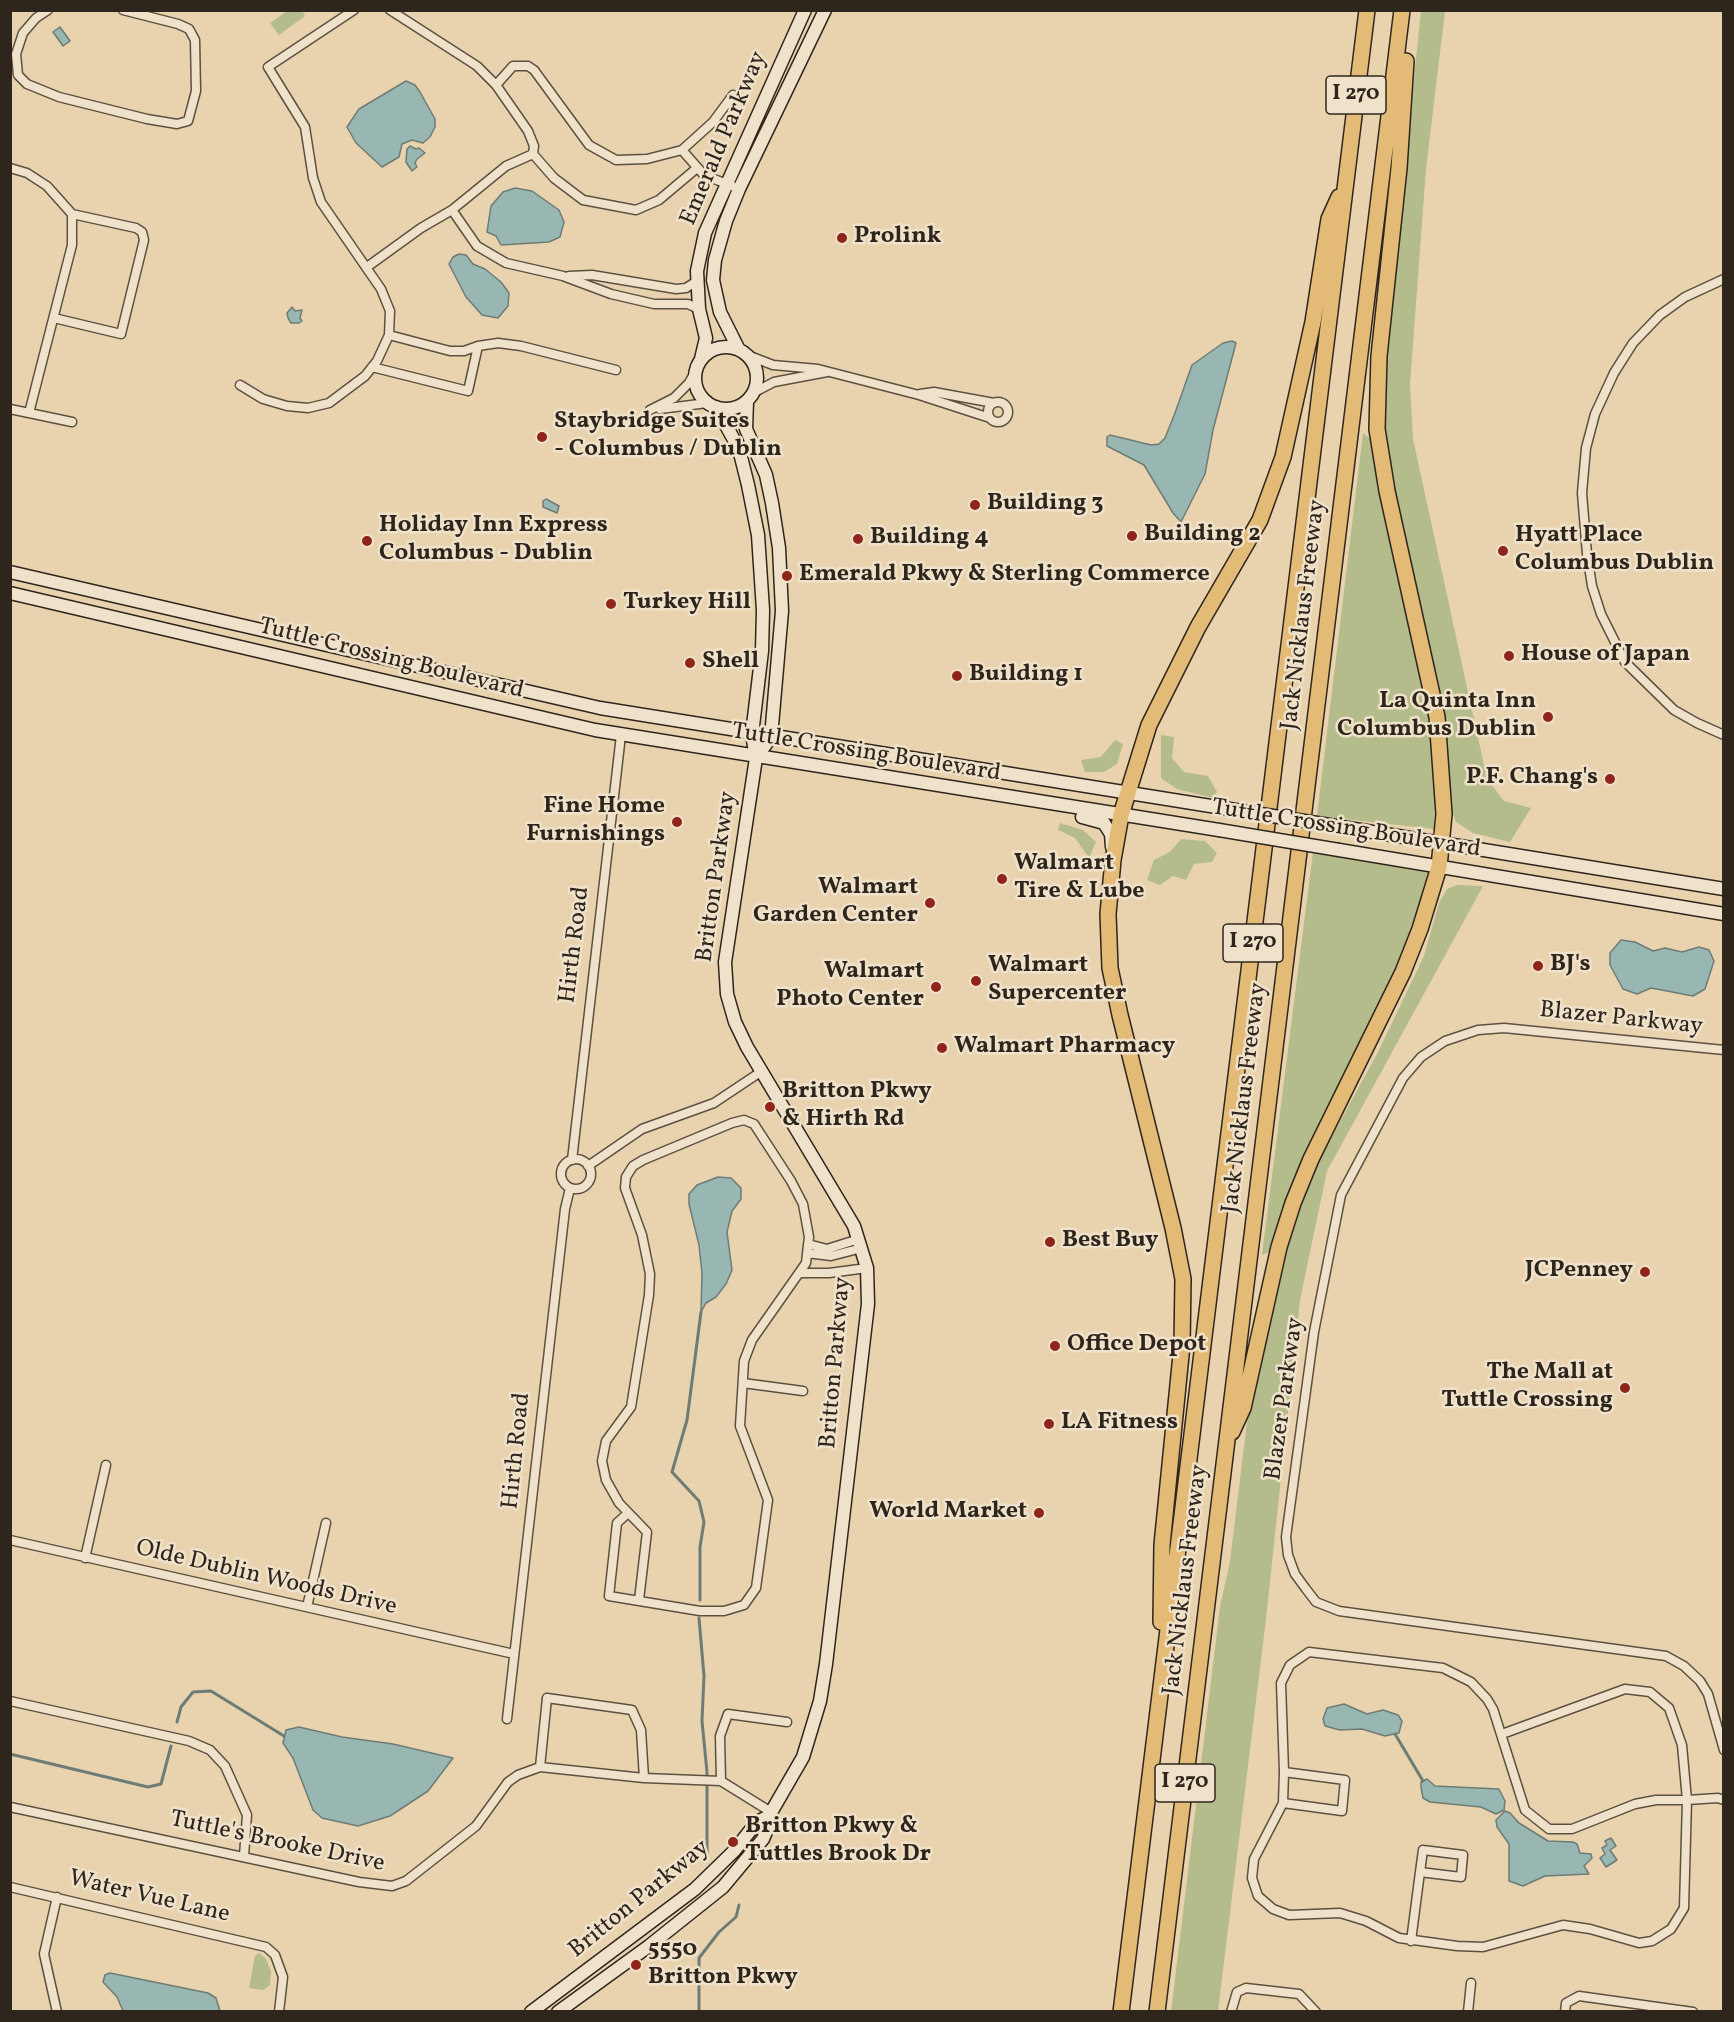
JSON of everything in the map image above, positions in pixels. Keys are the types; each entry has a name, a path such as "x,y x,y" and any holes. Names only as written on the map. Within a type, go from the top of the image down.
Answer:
{"highway":[{"name":"Jack Nicklaus Freeway","path":"1121,2012 1367,10"},
{"name":"Jack Nicklaus Freeway","path":"1157,2012 1405,10"},
{"path":"1226,1444 1244,1408 1279,1247 1293,1203 1311,1159 1403,972 1439,867 1442,843 1444,814 1437,717 1430,675 1387,491 1377,429 1378,356 1399,168 1405,10"},
{"path":"1159,1706 1162,1545 1182,1345 1183,1279 1110,968 1108,914 1113,860 1121,815 1149,725 1166,687 1245,549 1270,495 1283,457 1300,384 1329,219 1346,180"}],"main road":[{"name":"Emerald Parkway","path":"701,359 706,338 699,309 697,281 705,233 725,183 805,10"},
{"name":"Emerald Parkway","path":"743,352 720,312 713,280 716,254 739,189 825,10"},
{"path":"718,348 743,352 757,373 750,397 746,429 766,475 781,567 781,650 771,737 756,758 752,734 762,641 758,535 739,449 711,405 697,389 695,372 701,359 718,348"},
{"path":"711,405 732,409 750,397"},
{"name":"Tuttle Crossing Boulevard","path":"10,572 550,698 752,734 1724,889"},
{"name":"Tuttle Crossing Boulevard","path":"10,593 450,694 545,720 621,735 1219,830 1724,914"},
{"name":"Britton Parkway","path":"558,2012 723,1887 762,1839 768,1827 770,1814 802,1757 820,1701 868,1304 867,1268 861,1243 848,1214 735,1022 725,975 756,758"},
{"path":"1027,801 1040,808 1104,823 1111,834 1113,860"},
{"name":"Britton Parkway","path":"531,2012 695,1888 734,1851 757,1822 770,1814"}],"street":[{"path":"48,10 36,18 23,33 16,54 14,76 38,90 59,97 147,119 177,124 188,121 196,91 195,40 189,29 123,10"},
{"path":"240,385 263,399 308,408 329,403 365,376 389,336 390,311 387,301 367,267 347,243 321,202 313,178 305,127 268,67 354,10"},
{"path":"390,10 464,57 496,85 528,131 534,146 533,154 554,178 584,200 636,210 659,200 696,168"},
{"path":"496,85 513,66 528,66 534,70 584,139 616,160 647,159 682,150 713,122 733,95"},
{"path":"682,150 696,168 739,189"},
{"path":"367,267 421,228 452,210 506,166 533,154"},
{"path":"10,168 27,173 47,186 72,214 136,228 142,232 144,240 120,334 54,318"},
{"path":"452,210 477,246 492,256 530,270 563,276 611,294 654,304 688,304 699,309"},
{"path":"29,413 72,245 72,214"},
{"path":"563,276 592,275 676,290 686,288 697,281"},
{"path":"1724,279 1685,297 1660,315 1627,353 1614,373 1595,414 1586,448 1582,493 1592,586 1601,614 1625,662 1674,710 1724,735"},
{"path":"389,336 450,351 464,351 498,343 521,346 616,369"},
{"path":"372,367 468,390 478,346"},
{"path":"743,352 773,365 800,366 919,394 1000,422 1008,414 1004,404 934,392 919,394"},
{"path":"695,372 689,383 674,398 650,410 711,405"},
{"path":"750,397 774,382 828,372"},
{"path":"990,418 988,410 994,403"},
{"path":"10,409 72,422"},
{"name":"Hirth Road","path":"572,1160 621,735"},
{"name":"Blazer Parkway","path":"1724,1050 1504,1028 1478,1030 1445,1041 1421,1057 1403,1078 1341,1195 1314,1332 1286,1537 1288,1555 1295,1574 1316,1602 1339,1611 1666,1656 1684,1665 1706,1691 1724,1750"},
{"path":"588,1166 642,1129 714,1103 762,1071"},
{"path":"628,1513 617,1523 609,1596 700,1611 724,1611 744,1605 756,1588 768,1500 740,1426 744,1361 752,1340 800,1273 807,1249 803,1204 754,1124 744,1120 732,1123 633,1167 626,1177 625,1188 642,1235 650,1274 650,1295 631,1407 606,1441 602,1461 606,1480 628,1513 647,1532 639,1600"},
{"path":"572,1160 580,1160 588,1166 591,1173 587,1185 580,1189 570,1188 562,1180 564,1165 572,1160"},
{"name":"Hirth Road","path":"507,1719 564,1220 570,1188"},
{"path":"807,1249 827,1253 861,1243"},
{"path":"827,1253 829,1273"},
{"path":"800,1273 829,1273 867,1268"},
{"path":"743,1383 803,1390"},
{"path":"85,1557 106,1465"},
{"path":"307,1607 326,1523"},
{"name":"Olde Dublin Woods Drive","path":"10,1540 514,1654"},
{"path":"1502,1734 1625,1689 1650,1692 1669,1708 1676,1722 1682,1745 1687,1800 1684,1908 1679,1919 1662,1936 1639,1943 1590,1929 1563,1925 1483,1947 1411,1941 1340,1912 1288,1915 1273,1908 1258,1896 1252,1878 1254,1859 1282,1803 1284,1772 1281,1683 1290,1665 1309,1652 1424,1665 1456,1673 1471,1682 1487,1699 1502,1734 1525,1810 1549,1829 1572,1829 1635,1804 1656,1800 1687,1800 1718,1798 1724,1800"},
{"path":"540,1767 547,1698 632,1710 641,1730 644,1778"},
{"path":"10,1701 180,1739 210,1750 225,1766 247,1815 244,1856"},
{"path":"770,1814 721,1781 720,1736 728,1714 787,1722"},
{"name":"Tuttle's Brooke Drive","path":"10,1807 359,1882 392,1886 406,1881 476,1826 508,1782 518,1775 540,1767 644,1778 721,1781"},
{"path":"1282,1803 1342,1810 1345,1780 1284,1772"},
{"path":"1411,1941 1420,1872 1423,1850 1463,1855 1461,1877 1420,1872"},
{"name":"Water Vue Lane","path":"10,1887 254,1942 266,1947 275,1955 283,1977 279,2012"},
{"path":"57,1897 44,1954 57,2012"},
{"path":"1468,2012 1471,1983"},
{"path":"1232,2012 1237,1992 1246,1988 1299,1994 1304,1996 1316,2012"},
{"path":"1565,2007 1579,1996 1693,2012"}],"green space":[{"path":"287,11 302,11 305,16 279,35 270,23"},
{"path":"1421,11 1445,11 1426,169 1410,384 1413,439 1487,779 1504,801 1531,808 1510,842 1473,833 1456,822 1451,808 1447,739 1438,681 1390,481 1382,423 1386,349"},
{"path":"1363,433 1374,441 1422,673 1436,775 1434,829 1317,816"},
{"path":"1161,735 1174,737 1172,758 1184,772 1208,776 1217,792 1213,798 1177,789 1161,778"},
{"path":"1115,740 1123,744 1117,764 1104,772 1085,772 1081,760 1101,757"},
{"path":"1060,823 1083,830 1096,842 1089,858 1075,838 1058,830"},
{"path":"1181,839 1205,841 1217,853 1212,862 1194,864 1186,880 1173,876 1160,885 1147,880 1154,860 1170,852"},
{"path":"1313,852 1428,871 1410,935 1394,977 1305,1153 1284,1208 1272,1251 1262,1255"},
{"path":"1457,885 1483,886 1327,1171 1300,1300 1266,1619 1218,2011 1171,2012 1220,1607 1230,1561 1248,1414 1286,1245 1318,1162 1378,1052 1424,956 1439,903 1447,889"},
{"path":"259,1953 266,1959 271,1971 270,1985 263,1990 249,1988 255,1956"}],"water":[{"path":"60,27 70,41 63,46 53,32"},
{"path":"406,81 415,85 420,92 435,119 435,127 430,137 423,143 412,140 402,144 399,157 382,167 356,143 347,127 359,109"},
{"path":"410,146 419,148 425,153 417,159 415,163 417,167 412,171 406,162 407,149"},
{"path":"515,188 532,191 559,210 564,222 560,237 549,242 501,245 496,236 487,232 491,206 503,192"},
{"path":"459,254 466,255 473,264 485,269 501,282 509,293 508,306 498,318 482,315 466,297 449,264 453,257"},
{"path":"292,307 295,311 302,310 300,318 302,321 299,323 291,323 288,318 287,313"},
{"path":"1232,341 1236,343 1213,430 1205,474 1181,522 1173,513 1144,465 1107,446 1107,437 1110,435 1151,445 1159,444 1165,438 1192,365 1223,343"},
{"path":"546,499 559,506 557,513 543,507 543,501"},
{"path":"1621,940 1635,942 1653,951 1665,948 1682,952 1699,947 1709,950 1714,961 1705,989 1693,996 1651,988 1637,994 1623,989 1610,965 1610,953"},
{"path":"718,1177 731,1178 741,1188 741,1199 732,1211 727,1232 732,1270 726,1284 716,1297 706,1303 701,1312 702,1273 689,1194 697,1185"},
{"path":"1344,1704 1367,1714 1383,1710 1398,1715 1402,1721 1399,1733 1385,1736 1362,1729 1340,1730 1325,1726 1323,1719 1327,1708"},
{"path":"299,1727 342,1737 393,1744 453,1758 428,1791 390,1816 358,1826 322,1818 313,1810 293,1758 283,1743 286,1730"},
{"path":"1427,1779 1435,1786 1499,1789 1505,1801 1504,1810 1496,1814 1481,1807 1430,1802 1423,1798 1421,1787 1421,1782"},
{"path":"1505,1811 1519,1823 1548,1841 1573,1842 1577,1844 1580,1853 1591,1854 1592,1858 1584,1866 1589,1874 1545,1876 1523,1886 1509,1881 1509,1844 1497,1827 1496,1820"},
{"path":"1611,1838 1616,1846 1610,1850 1617,1860 1606,1867 1600,1858 1605,1854 1602,1848 1607,1845 1605,1841"},
{"path":"110,1973 208,1993 216,1998 220,2011 123,2011 117,1997 103,1982 105,1975"}],"waterway":[{"path":"700,1600 700,1547 704,1522 699,1501 672,1472 687,1420 701,1312"},
{"path":"699,1618 704,1676 702,1721 707,1772 707,1856"},
{"path":"177,1722 181,1707 193,1692 211,1691 284,1736"},
{"path":"1395,1734 1423,1781"},
{"path":"10,1754 148,1787 161,1784 171,1746"},
{"path":"699,2012 699,1958 719,1932 736,1917 739,1905"}],"place":[{"name":"Prolink","path":"842,238"},
{"name":"Staybridge Suites - Columbus / Dublin","path":"542,437"},
{"name":"Building 3","path":"975,505"},
{"name":"Building 2","path":"1132,536"},
{"name":"Building 4","path":"858,539"},
{"name":"Holiday Inn Express Columbus - Dublin","path":"367,541"},
{"name":"Hyatt Place Columbus Dublin","path":"1503,551"},
{"name":"Emerald Pkwy & Sterling Commerce","path":"787,576"},
{"name":"Turkey Hill","path":"611,604"},
{"name":"House of Japan","path":"1509,656"},
{"name":"Shell","path":"690,663"},
{"name":"Building 1","path":"957,676"},
{"name":"La Quinta Inn Columbus Dublin","path":"1548,717"},
{"name":"P.F. Chang's","path":"1610,779"},
{"name":"Fine Home Furnishings","path":"677,822"},
{"name":"Walmart Tire & Lube","path":"1002,879"},
{"name":"Walmart Garden Center","path":"930,903"},
{"name":"BJ's","path":"1538,966"},
{"name":"Walmart Supercenter","path":"976,981"},
{"name":"Walmart Photo Center","path":"936,987"},
{"name":"Walmart Pharmacy","path":"942,1048"},
{"name":"Britton Pkwy & Hirth Rd","path":"770,1107"},
{"name":"Best Buy","path":"1050,1242"},
{"name":"JCPenney","path":"1645,1272"},
{"name":"Office Depot","path":"1055,1346"},
{"name":"The Mall at Tuttle Crossing","path":"1625,1388"},
{"name":"LA Fitness","path":"1049,1424"},
{"name":"World Market","path":"1039,1513"},
{"name":"Britton Pkwy & Tuttles Brook Dr","path":"733,1842"},
{"name":"5550 Britton Pkwy","path":"636,1965"}]}
